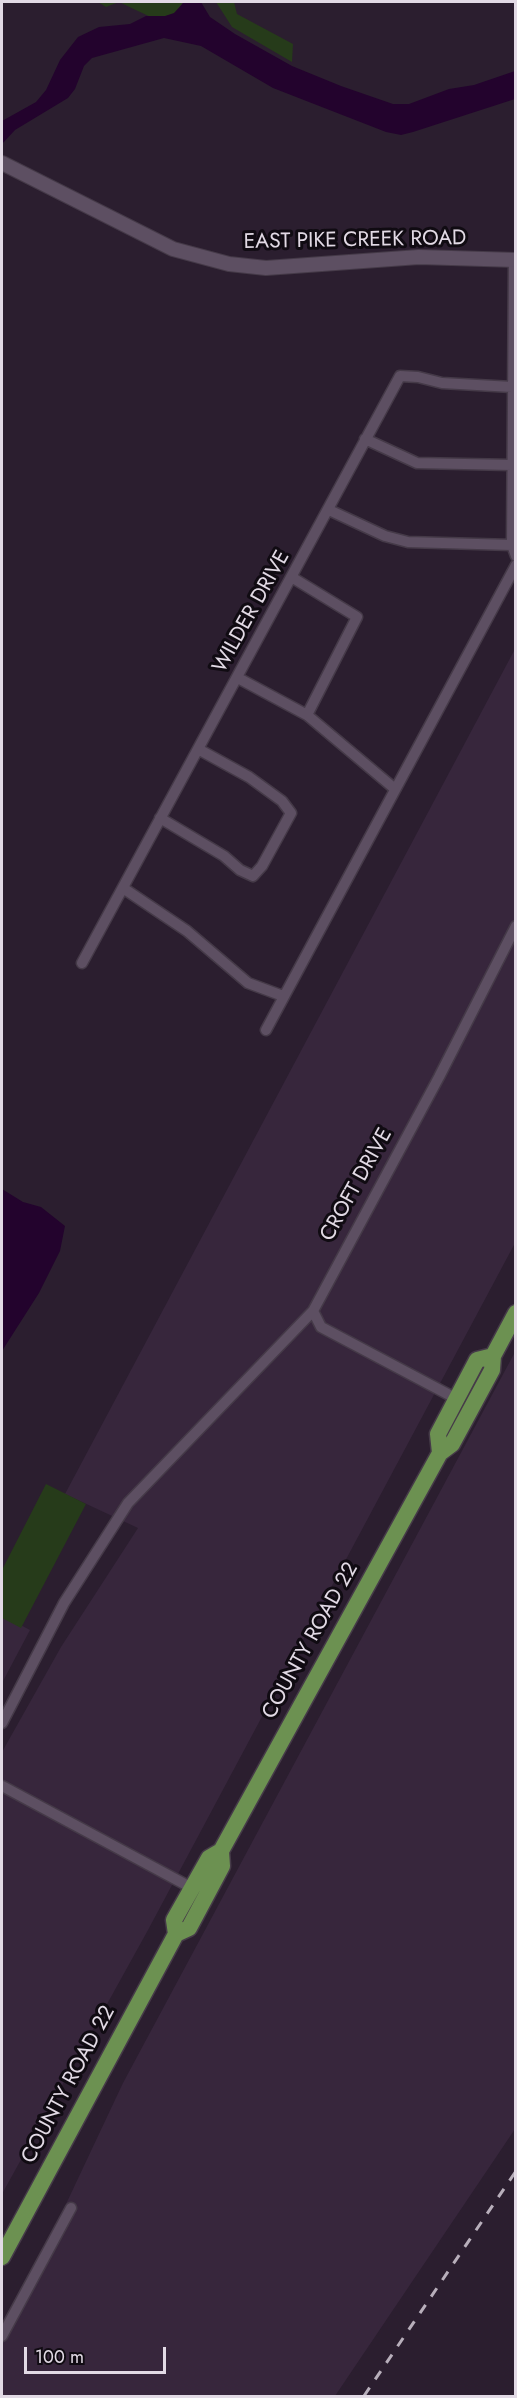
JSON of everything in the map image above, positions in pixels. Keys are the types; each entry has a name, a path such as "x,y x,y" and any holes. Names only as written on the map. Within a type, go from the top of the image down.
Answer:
{"main road":[{"name":"COUNTY ROAD 22","path":"2,2257 176,1934 174,1920 209,1858 221,1851 440,1453 452,1444 492,1370 493,1356 516,1313"},
{"name":"COUNTY ROAD 22","path":"440,1453 438,1434 477,1360 493,1356"},
{"name":"COUNTY ROAD 22","path":"176,1934 189,1928 222,1866 221,1851"}],"street":[{"name":"EAST PIKE CREEK ROAD","path":"2,163 173,249 228,264 266,268 419,257 515,260"},
{"path":"329,510 385,536 408,542 514,550 512,387 515,340 515,260"},
{"name":"WILDER DRIVE","path":"81,963 293,578 400,376 418,376 442,383 512,387"},
{"path":"365,439 417,463 512,465"},
{"path":"266,1029 516,566"},
{"path":"293,578 357,617 307,715"},
{"path":"238,678 307,715 395,789"},
{"path":"160,818 224,856 240,870 253,876 262,866 291,813 282,801 249,777 198,749"},
{"path":"123,888 187,931 248,983 283,996"},
{"name":"CROFT DRIVE","path":"2,1723 64,1603 128,1503 313,1311 439,1077 516,926"},
{"path":"313,1311 321,1327 457,1399"},
{"path":"2,1786 192,1888"},
{"path":"2,2336 71,2208"}],"shaded area":[{"path":"184,2 201,2 210,17 292,66 393,104 409,104 449,89 474,85 515,71 515,99 401,135 386,132 273,88 201,46 164,38 92,58 84,66 75,89 68,98 15,130 2,144 2,121 36,102 46,90 60,60 78,37 99,27 130,24 146,16 165,16 174,13"},
{"path":"515,649 515,1243 148,1930 2,2194 2,1752 61,1647 138,1528 65,1494"},
{"path":"2,1189 23,1202 41,1207 65,1226 60,1251 39,1293 2,1351"},
{"path":"515,1352 515,2129 335,2396 2,2396 2,2340 123,2083"},
{"path":"2,1615 30,1630 2,1683"}],"green space":[{"path":"98,2 119,2 106,7"},
{"path":"119,2 183,2 176,15 157,20"},
{"path":"216,2 234,2 237,14 293,44 292,62 232,27"},
{"path":"46,1484 86,1504 21,1628 2,1618 2,1570"}],"railway":[{"path":"364,2396 516,2171"}]}
